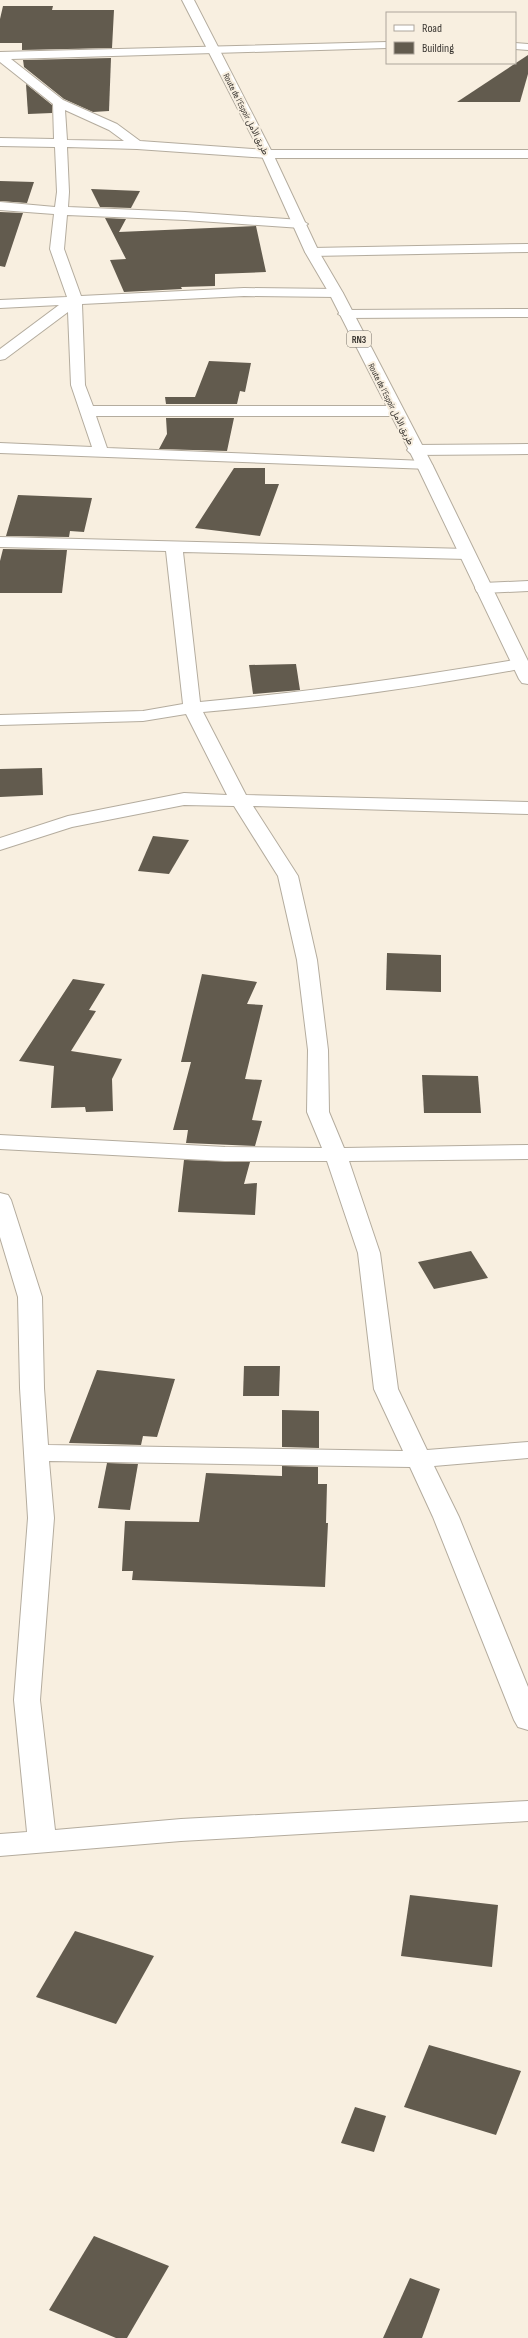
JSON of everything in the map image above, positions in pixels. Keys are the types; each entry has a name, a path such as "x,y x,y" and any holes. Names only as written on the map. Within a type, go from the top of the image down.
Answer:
{"main road":[{"name":"Route de l’Espoir طريق الأمل","path":"188,0 267,154 301,224 312,252 336,293 345,314 415,450 425,466 466,554 528,680"},
{"path":"0,56 386,45"},
{"path":"516,46 528,47"},
{"path":"0,56 59,103 113,127 138,145"},
{"path":"59,103 63,192 57,249 75,300 78,385 101,452"},
{"path":"0,142 61,142 138,145 267,154 528,154"},
{"path":"0,206 61,211 185,216 301,224"},
{"path":"312,252 528,248"},
{"path":"0,304 244,292 336,293"},
{"path":"0,356 75,300"},
{"path":"345,314 528,313"},
{"path":"87,411 396,411"},
{"path":"0,448 425,466"},
{"path":"415,450 528,449"},
{"path":"0,542 466,554"},
{"path":"174,546 192,708 240,801 288,876 308,960 318,1050 318,1112 336,1155 368,1253 386,1389 446,1517 528,1720"},
{"path":"483,588 528,586"},
{"path":"0,720 143,716 192,708 302,698 405,684 520,664"},
{"path":"0,844 68,822 184,799 528,808"},
{"path":"0,1142 225,1154 336,1155 528,1152"},
{"path":"0,1200 30,1297 32,1388 41,1518 27,1700 42,1842"},
{"path":"37,1454 419,1459 528,1450"},
{"path":"0,1845 189,1830 528,1811"}],"building":[{"path":"3,6 53,6 52,10 114,10 112,48 22,50 22,43 0,43 0,19"},
{"path":"528,55 528,74 520,102 457,102 516,64"},
{"path":"111,58 109,111 93,112 64,99 24,67 23,60"},
{"path":"26,84 52,105 52,113 28,114"},
{"path":"0,181 34,182 27,203 0,201"},
{"path":"91,189 140,191 131,208 100,207"},
{"path":"0,212 23,213 5,267 0,266"},
{"path":"105,218 126,219 119,232 256,226 266,272 215,274 215,286 181,287 182,289 124,292 110,260 126,259"},
{"path":"209,361 251,363 245,392 240,391 237,404 166,404 165,397 195,397"},
{"path":"166,418 234,418 227,451 159,449 167,434"},
{"path":"234,468 265,468 265,484 279,484 260,536 195,528"},
{"path":"18,495 92,498 84,532 70,531 69,537 6,536"},
{"path":"3,549 67,550 62,593 0,593 0,561"},
{"path":"296,664 300,690 253,694 249,665"},
{"path":"42,768 43,795 0,797 0,769"},
{"path":"153,836 189,840 169,874 138,871"},
{"path":"387,953 441,955 441,992 386,990"},
{"path":"202,974 257,982 247,1004 263,1005 245,1079 262,1080 252,1120 262,1121 255,1146 186,1143 188,1130 173,1130 191,1062 181,1062"},
{"path":"73,979 105,984 89,1010 96,1011 71,1051 122,1059 112,1079 113,1111 86,1112 85,1107 51,1108 54,1066 19,1061"},
{"path":"422,1075 478,1076 481,1113 424,1113"},
{"path":"184,1160 250,1162 244,1184 257,1183 255,1215 178,1212"},
{"path":"471,1251 488,1278 434,1289 418,1262"},
{"path":"244,1366 280,1366 279,1396 243,1396"},
{"path":"97,1370 175,1379 157,1437 143,1436 141,1445 69,1443"},
{"path":"282,1410 319,1411 319,1448 282,1447"},
{"path":"107,1463 138,1464 130,1510 98,1508"},
{"path":"282,1466 318,1467 318,1484 327,1484 326,1523 328,1523 325,1587 132,1580 133,1571 122,1571 125,1521 199,1522 206,1473 282,1476"},
{"path":"410,1895 498,1905 492,1967 401,1956"},
{"path":"75,1931 154,1956 116,2024 36,1997"},
{"path":"429,2045 521,2071 496,2135 404,2107"},
{"path":"355,2107 386,2116 374,2152 341,2143"},
{"path":"94,2236 169,2266 127,2338 116,2338 49,2310"},
{"path":"410,2278 440,2289 422,2338 383,2338"}]}
